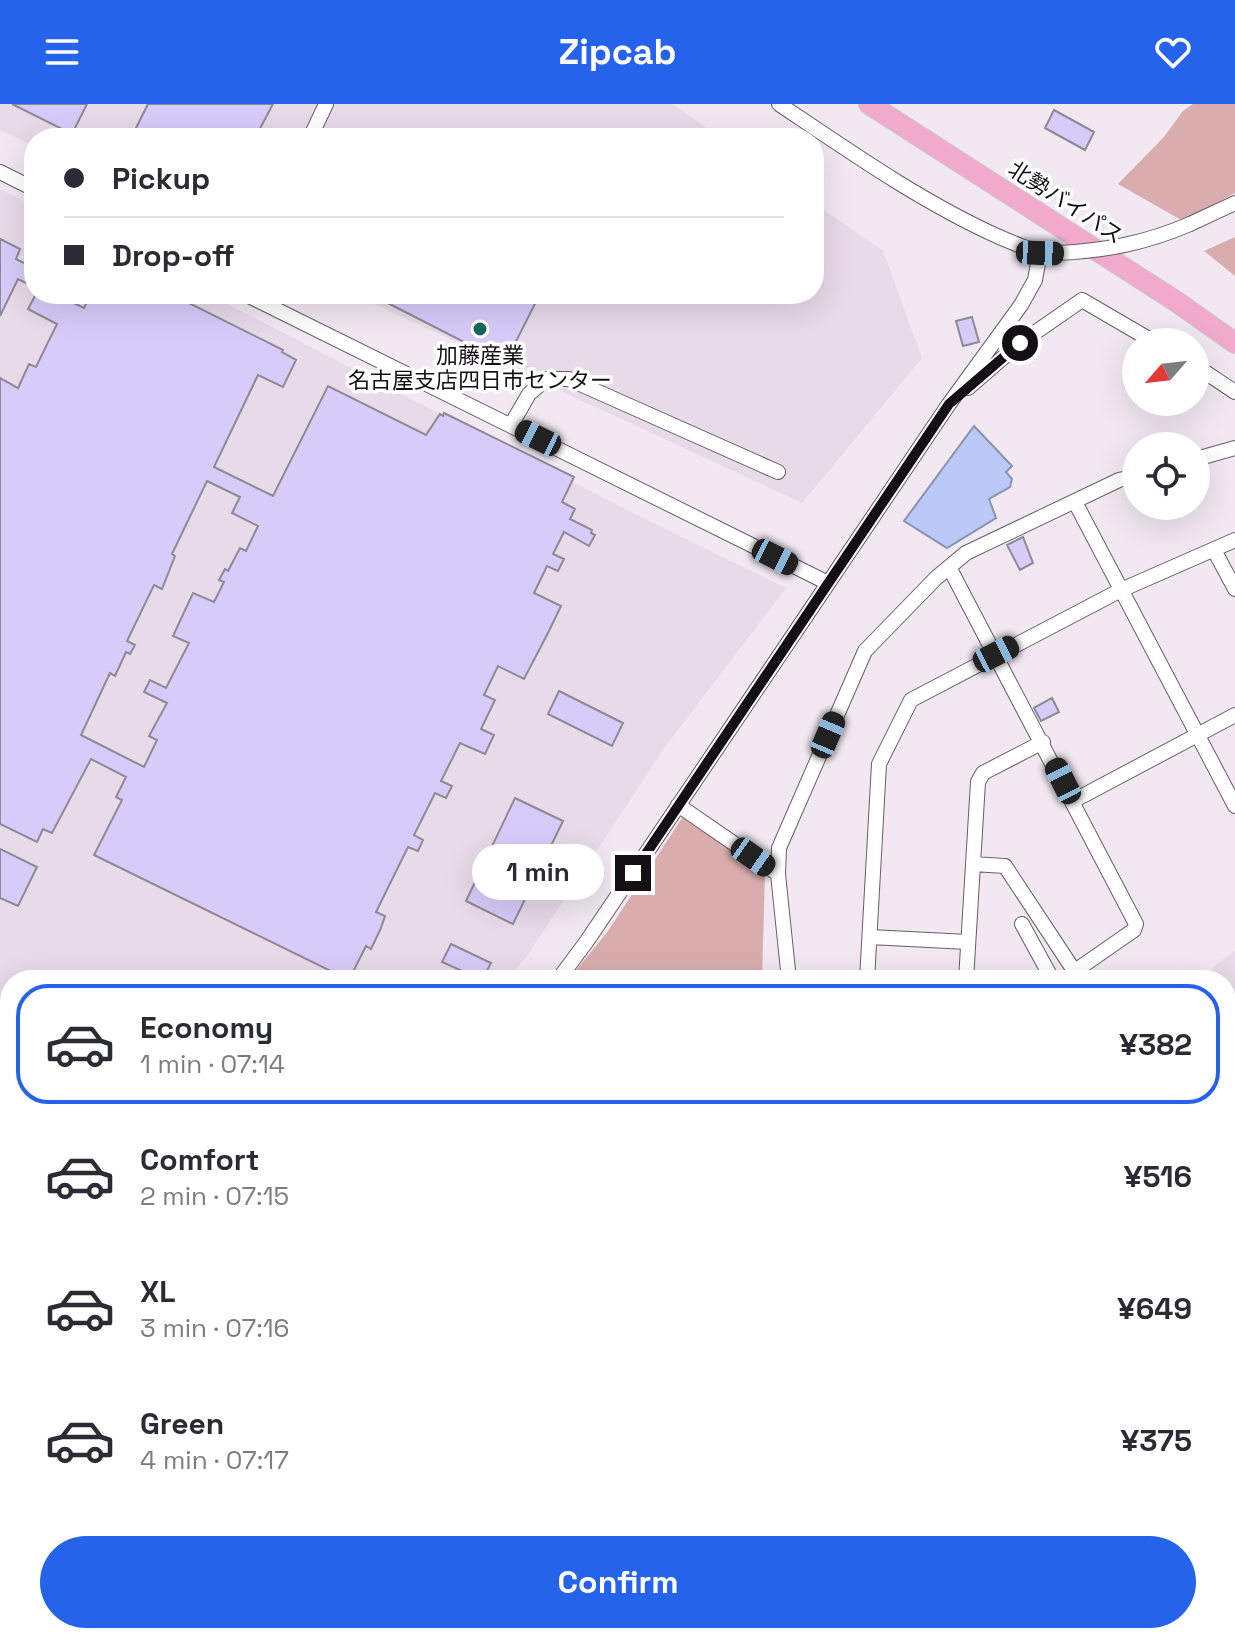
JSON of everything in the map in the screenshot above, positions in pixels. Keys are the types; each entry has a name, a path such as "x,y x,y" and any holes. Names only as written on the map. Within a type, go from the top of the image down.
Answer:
{"highway":[{"name":"北勢バイパス","path":"869,104 1177,302 1235,343"}],"street":[{"path":"315,128 326,104"},
{"path":"779,104 817,128"},
{"path":"824,132 948,211 1014,244 1040,253 1119,249 1141,244 1235,203"},
{"path":"0,172 24,184"},
{"path":"565,970 949,404 1021,305 1035,280 1040,253"},
{"path":"949,404 1020,343 1082,300 1130,328"},
{"path":"265,304 828,583"},
{"path":"1210,375 1235,392"},
{"path":"511,425 529,394 546,379 569,379 778,472"},
{"path":"1210,455 1235,448"},
{"path":"788,970 778,874 779,848 865,651 966,553 1122,479"},
{"path":"1075,502 1235,806"},
{"path":"868,970 879,764 911,700 1121,590 1235,540"},
{"path":"1214,550 1235,589"},
{"path":"949,567 1136,924 1134,930 1086,970"},
{"path":"1073,801 1235,715"},
{"path":"967,970 978,782 983,773 1043,742"},
{"path":"678,805 778,874"},
{"path":"973,864 1005,866 1075,970"},
{"path":"1022,924 1047,970"},
{"path":"870,937 968,942"}],"shaded area":[{"path":"0,104 672,104 707,128 24,128 24,141 0,130"},
{"path":"1193,104 1235,104 1235,193 1183,221 1118,184 1164,137 1183,111"},
{"path":"0,189 24,201 24,304 227,304 631,512 786,588 665,747 515,970 0,970"},
{"path":"824,210 883,251 922,358 802,503 374,304 824,304"},
{"path":"1235,237 1235,276 1204,251"},
{"path":"684,815 765,873 762,970 576,970 608,931"},
{"path":"1235,950 1235,970 1210,970"}],"water":[{"path":"974,426 1012,466 1006,472 1012,479 1010,487 989,499 996,518 947,548 904,521"}],"building":[{"path":"12,104 87,104 75,128 60,128"},
{"path":"148,104 273,104 260,128 136,128"},
{"path":"1054,110 1094,132 1085,150 1045,128"},
{"path":"0,239 20,249 16,259 24,263 24,282 18,279 0,316"},
{"path":"31,304 76,304 84,308 86,304 191,304 283,350 296,360 283,387 258,375 214,467 273,496 328,386 426,435 440,414 443,416 444,413 574,477 562,502 575,509 570,519 592,530 591,533 595,535 589,546 564,532 553,554 564,559 558,571 547,566 534,593 561,606 524,679 498,666 484,695 495,700 481,729 494,735 485,754 460,743 441,781 452,786 446,798 435,793 414,835 423,840 418,851 408,847 376,912 385,916 381,928 371,949 366,946 354,970 329,970 94,855 122,800 116,797 126,777 91,759 52,833 43,829 37,842 0,824 0,378 18,388 29,364 36,367 57,324 28,309","holes":["207,481 240,497 232,513 258,526 246,551 240,548 228,571 225,569 219,580 224,582 214,602 193,593 173,636 189,643 166,688 150,680 144,692 167,703 149,736 157,740 144,767 81,735 110,673 115,676 126,652 130,654 135,645 127,641 154,585 162,589 175,556 172,554"]},
{"name":"加藤産業 名古屋支店四日市センター","path":"390,304 535,304 505,363"},
{"path":"972,317 979,342 963,346 956,321"},
{"path":"1023,537 1033,563 1020,570 1007,545"},
{"path":"559,691 623,723 612,746 548,714"},
{"path":"1052,698 1059,712 1041,721 1034,708"},
{"path":"515,798 563,821 513,924 466,901"},
{"path":"0,849 37,867 18,906 0,898"},
{"path":"451,944 491,963 487,970 460,970 442,962"}],"place":[{"name":"加藤産業 名古屋支店四日市センター","path":"480,329"}],"route":[{"path":"633,873 949,404 1020,343"}]}
